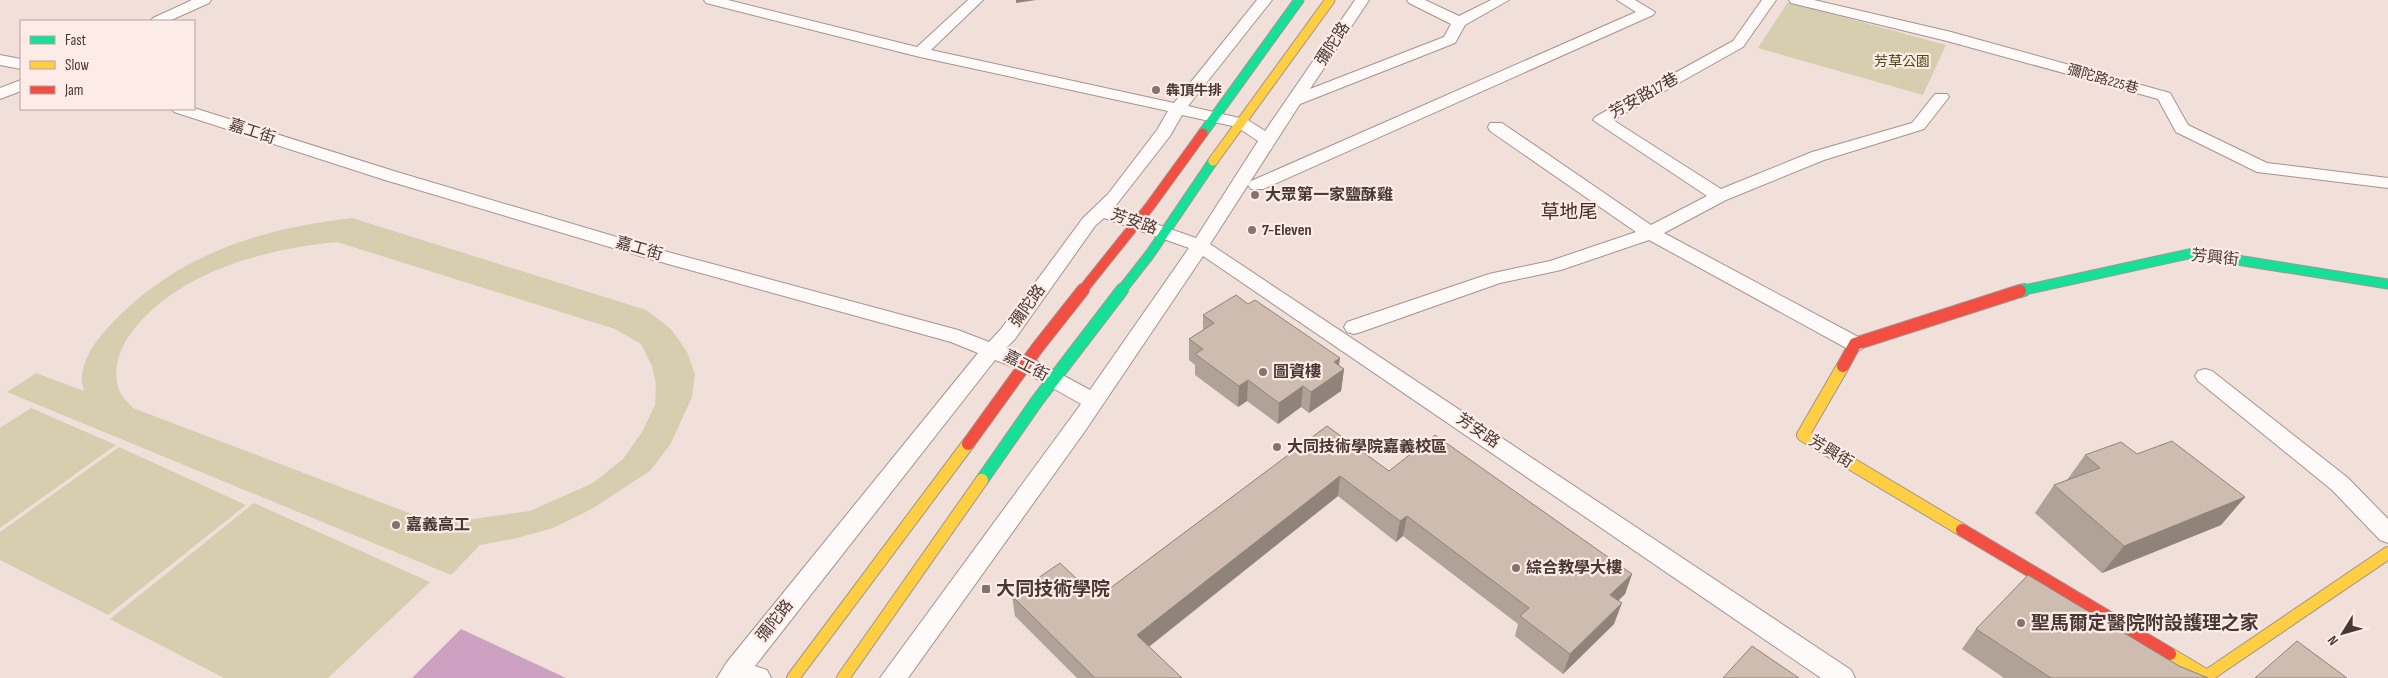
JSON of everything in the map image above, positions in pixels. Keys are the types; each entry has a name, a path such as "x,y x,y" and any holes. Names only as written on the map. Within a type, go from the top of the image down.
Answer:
{"street":[{"path":"160,20 204,0"},
{"path":"711,0 920,52 1242,123 1268,140"},
{"path":"920,52 976,0"},
{"name":"彌陀路","path":"742,675 966,380 1008,334 1089,222 1114,198 1158,139 1178,108 1265,0"},
{"name":"彌陀路","path":"793,678 1012,386 1026,364 1136,224 1299,0"},
{"name":"彌陀路","path":"843,678 1054,380 1164,232 1330,0"},
{"name":"彌陀路","path":"893,678 1093,401 1200,246 1268,140 1362,0"},
{"path":"1414,0 1459,22"},
{"path":"1296,100 1450,40 1459,22 1502,0"},
{"path":"1257,185 1648,12 1624,0"},
{"name":"芳安路17巷","path":"1720,196 1601,120 1738,44 1768,0"},
{"name":"彌陀路225巷","path":"1796,0 1950,37 2164,96 2182,128 2264,168 2388,183"},
{"path":"0,60 20,64"},
{"path":"0,94 20,85"},
{"path":"1354,327 1496,278 1554,266 1650,233 1720,196 1818,156 1918,126 1941,97"},
{"name":"嘉工街","path":"183,110 448,193 656,255 958,337 1026,364 1093,401"},
{"path":"1496,127 1650,233 1855,344"},
{"name":"芳安路","path":"1101,210 1200,246 1354,347 1842,678"},
{"name":"芳興街","path":"2388,284 2193,253 2010,293 1855,344 1803,435 2207,676 2388,553"},
{"path":"2205,376 2340,484 2388,534"}],"green space":[{"name":"芳草公園","path":"1788,2 1946,45 1923,95 1758,48"},
{"path":"352,218 646,310 671,329 687,352 695,374 692,397 670,445 650,471 590,510 553,528 517,538 480,545 451,575 7,392 36,373 84,391 82,375 91,350 114,321 145,293 172,274 199,259 227,247 287,229","holes":["337,242 615,329 641,344 652,366 656,384 655,405 642,432 623,459 593,483 530,511 438,524 133,408 120,392 116,375 120,353 131,333 150,312 172,294 197,279 224,267 252,258 309,245"]},
{"path":"31,408 116,445 0,528 0,428"},
{"path":"119,447 246,505 108,615 0,560 0,532"},
{"path":"254,503 430,582 328,678 224,678 110,619"}],"shaded area":[{"path":"461,629 566,678 412,678"}],"building":[{"name":"圖資樓","path":"1236,295 1248,304 1255,300 1340,358 1334,362 1344,369 1311,392 1303,386 1279,403 1248,380 1239,386 1195,354 1203,349 1189,339 1214,323 1203,315"},
{"path":"1327,426 1389,471 1435,435 1632,574 1610,595 1622,603 1570,654 1520,616 1529,608 1407,516 1400,521 1340,476 1137,635 1182,678 1095,678 1012,596 1060,563 1097,598"},
{"path":"2172,441 2245,497 2124,546 2054,485 2100,468 2085,455 2121,442 2137,454"},
{"path":"2028,575 2179,666 2208,678 2051,678 1976,629"},
{"path":"2297,641 2347,678 2255,678"},
{"path":"1752,646 1799,678 1723,678"}],"traffic: fast":[{"path":"1203,133 1299,0"},
{"path":"982,480 1037,401 1150,254 1213,161"},
{"path":"2020,291 2193,253 2388,284"}],"traffic: slow":[{"path":"1213,161 1330,0"},
{"path":"1843,366 1803,435 1962,530"},
{"path":"793,678 968,444"},
{"path":"843,678 982,480"},
{"path":"2170,654 2207,676 2388,553"}],"traffic: jam":[{"path":"968,444 1038,347 1150,206 1203,133"},
{"path":"1843,366 1855,344 2020,291"},
{"path":"1962,530 2170,654"}],"place":[{"name":"犇頂牛排","path":"1156,90"},
{"name":"大眾第一家鹽酥雞","path":"1255,195"},
{"name":"7-Eleven","path":"1252,230"},
{"name":"圖資樓","path":"1263,372"},
{"name":"大同技術學院嘉義校區","path":"1277,447"},
{"name":"嘉義高工","path":"396,525"},
{"name":"綜合教學大樓","path":"1516,568"},
{"name":"大同技術學院","path":"986,589"},
{"name":"聖馬爾定醫院附設護理之家","path":"2021,623"}],"district":[{"name":"草地尾","path":"1569,212"}]}
